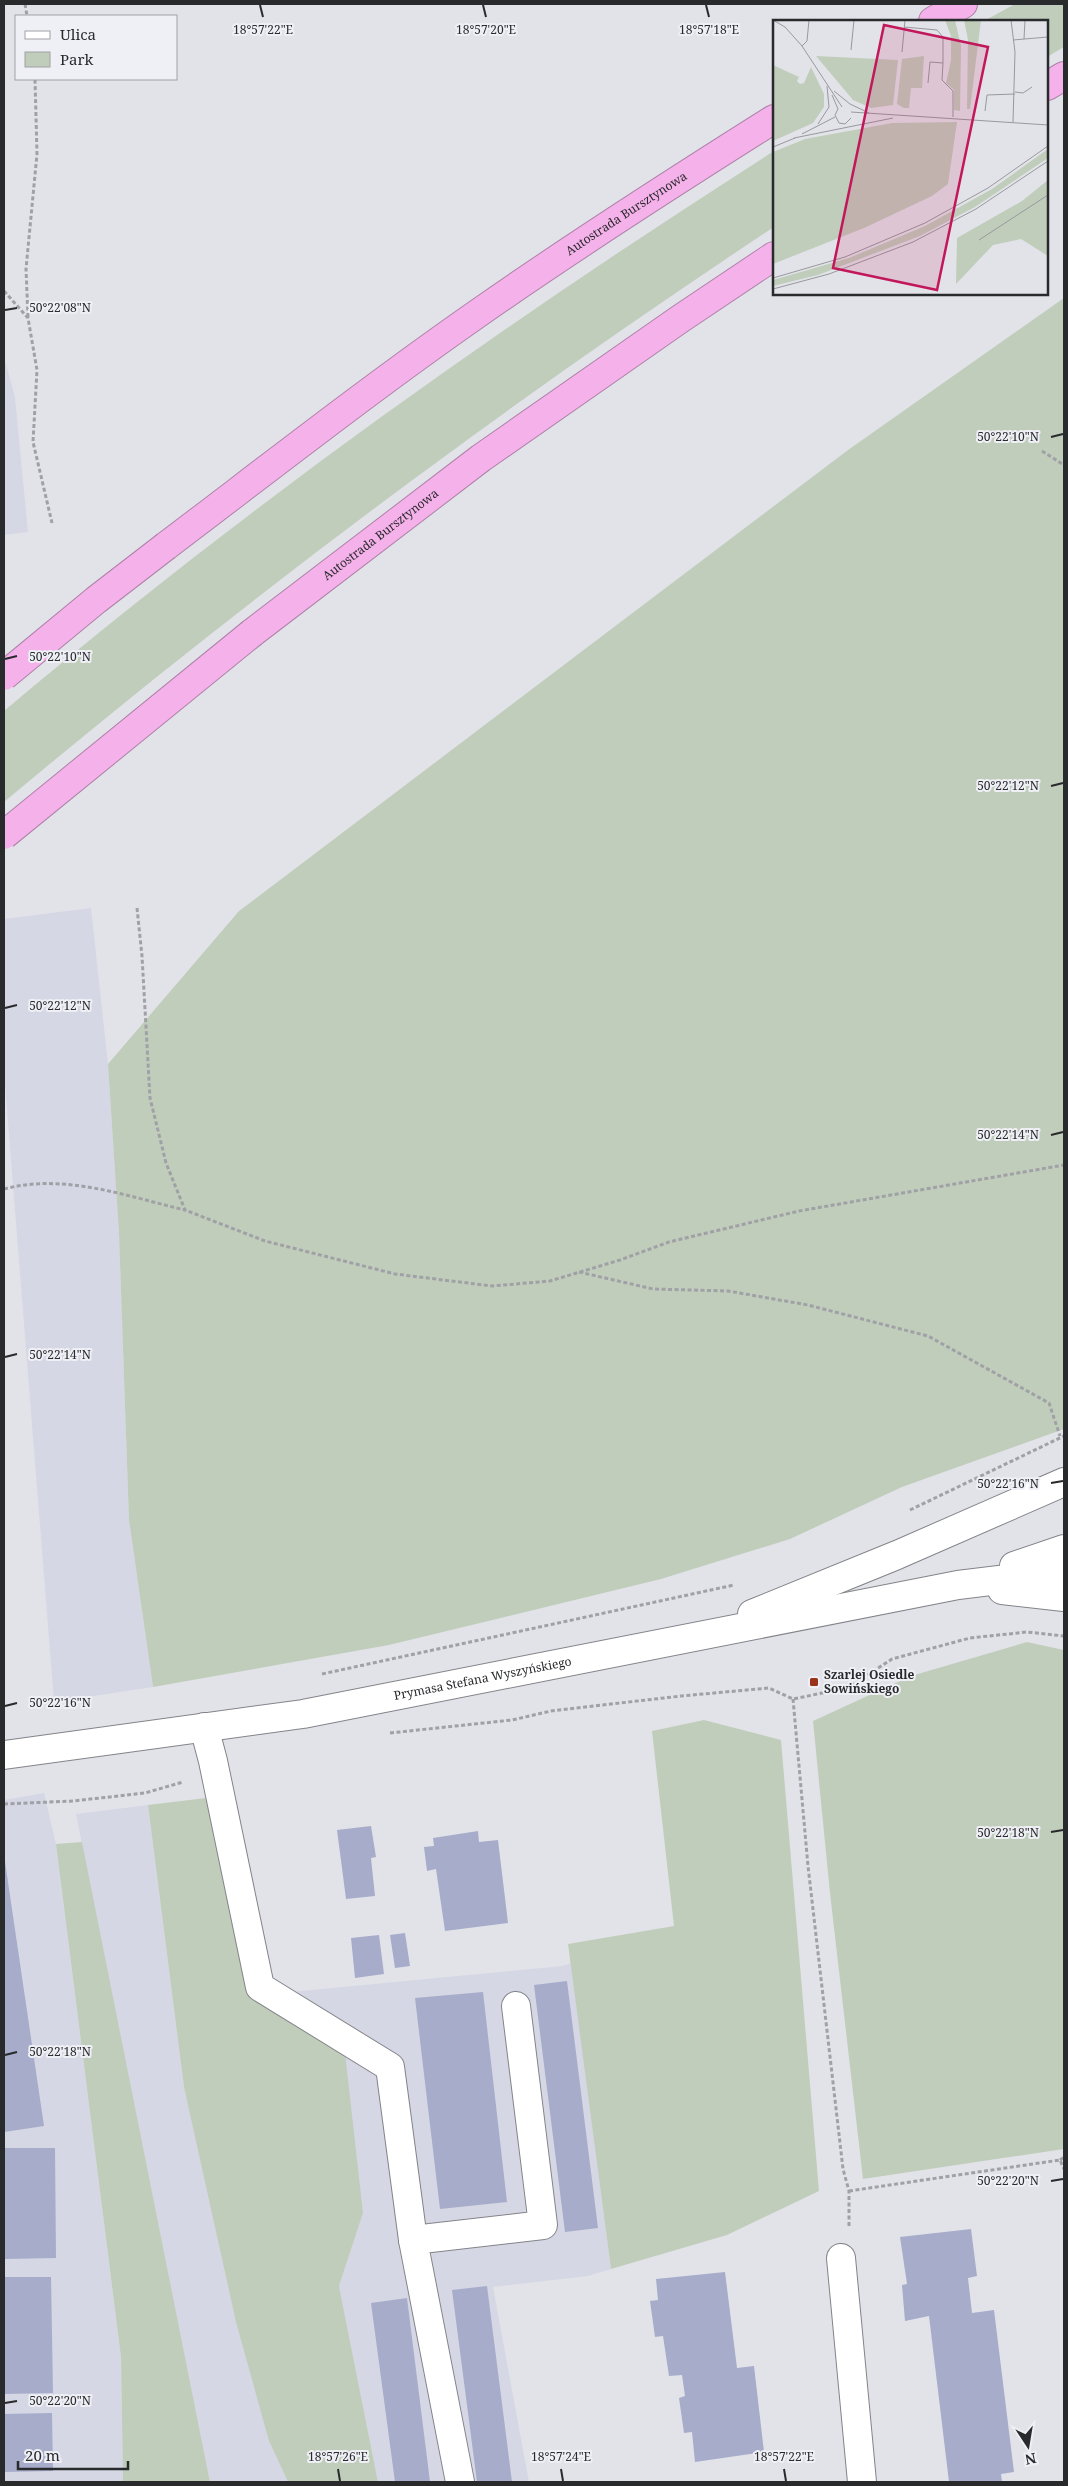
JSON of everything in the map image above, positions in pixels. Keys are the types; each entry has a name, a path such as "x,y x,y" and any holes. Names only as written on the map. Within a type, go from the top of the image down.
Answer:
{"highway":[{"path":"935,20 963,4"},
{"path":"1048,85 1064,76"},
{"name":"Autostrada Bursztynowa","path":"4,676 96,600 166,546 330,421 478,313 701,165 773,120"},
{"name":"Autostrada Bursztynowa","path":"4,835 252,633 482,458 680,319 773,257"}],"street":[{"path":"694,1637 898,1556 1064,1482"},
{"name":"Prymasa Stefana Wyszyńskiego","path":"958,1585 1064,1549"},
{"name":"Prymasa Stefana Wyszyńskiego","path":"4,1755 303,1714 958,1585 1064,1572"},
{"path":"958,1585 1064,1597"},
{"path":"204,1727 213,1761 260,1987 390,2067 413,2240 460,2482"},
{"path":"413,2240 543,2225 516,2006"},
{"path":"841,2258 862,2482"}],"path":[{"path":"35,80 37,154 26,269 28,318 37,370 33,442 52,523"},
{"path":"4,291 28,318"},
{"path":"1042,451 1064,465"},
{"path":"137,908 142,956 150,1098 166,1163 186,1210"},
{"path":"4,1189 46,1182 76,1184 186,1210 266,1241 396,1274 492,1286 550,1281 668,1242 799,1211 1064,1165"},
{"path":"579,1272 653,1289 728,1291 808,1305 928,1336 1049,1403 1062,1436 903,1514"},
{"path":"314,1676 742,1581"},
{"path":"386,1734 512,1720 551,1711 769,1688 793,1699 847,1688 892,1659 970,1638 1027,1632 1064,1636"},
{"path":"793,1699 808,1866 843,2169 849,2191 1060,2160 1064,2157"},
{"path":"4,1804 73,1801 145,1793 202,1776 213,1761"},
{"path":"1060,2160 1064,2169"}],"shaded area":[{"path":"4,357 15,397 28,532 4,535"},
{"path":"91,908 108,1064 119,1234 129,1520 153,1687 54,1702 4,1072 4,919"},
{"path":"44,1793 56,1844 121,2357 123,2482 4,2482 4,1800"},
{"path":"148,1805 184,2087 269,2441 288,2482 210,2482 76,1814"},
{"path":"571,1963 611,2269 588,2276 493,2287 529,2482 378,2482 339,2286 363,2213 249,1996 562,1966"}],"green space":[{"path":"1015,4 1064,4 1064,47 1048,56 1048,20 986,20"},
{"path":"773,152 773,228 674,294 477,432 190,650 4,802 4,711 189,561 380,418 477,349"},
{"path":"1064,298 1064,1429 902,1487 790,1539 661,1579 389,1645 153,1687 129,1520 119,1234 108,1064 239,911 848,450"},
{"path":"1027,1642 1064,1650 1064,2149 863,2179 830,1893 813,1721 911,1676"},
{"path":"704,1720 781,1740 819,2191 727,2235 611,2269 568,1944 674,1926 652,1731"},
{"path":"206,1798 249,1996 345,2053 363,2213 339,2286 378,2482 288,2482 269,2441 236,2322 184,2087 148,1805"},
{"path":"82,1842 210,2482 123,2482 121,2357 56,1844"}],"building":[{"path":"371,1826 376,1857 371,1858 375,1896 346,1899 337,1830"},
{"path":"478,1831 479,1842 498,1840 508,1923 445,1931 436,1869 427,1871 424,1847 434,1846 433,1838"},
{"path":"4,1855 44,2126 4,2132"},
{"path":"405,1933 410,1966 395,1968 390,1935"},
{"path":"379,1935 384,1974 355,1978 351,1938"},
{"path":"567,1981 598,2228 565,2232 534,1985"},
{"path":"483,1992 507,2202 440,2209 415,1998"},
{"path":"4,2148 55,2148 56,2258 4,2259"},
{"path":"971,2229 977,2276 968,2278 972,2313 994,2310 1014,2472 1001,2474 1002,2482 949,2482 929,2316 905,2321 902,2285 907,2284 900,2237"},
{"path":"725,2272 737,2368 754,2366 764,2452 695,2462 692,2432 684,2433 679,2398 685,2396 682,2375 669,2376 663,2336 655,2337 650,2301 658,2300 656,2279"},
{"path":"4,2277 51,2277 53,2393 4,2394"},
{"path":"487,2286 512,2482 477,2482 452,2290"},
{"path":"407,2298 430,2482 395,2482 371,2303"},
{"path":"52,2413 53,2471 4,2472 4,2414"}],"place":[{"name":"Szarlej Osiedle Sowińskiego","path":"814,1682"}]}
